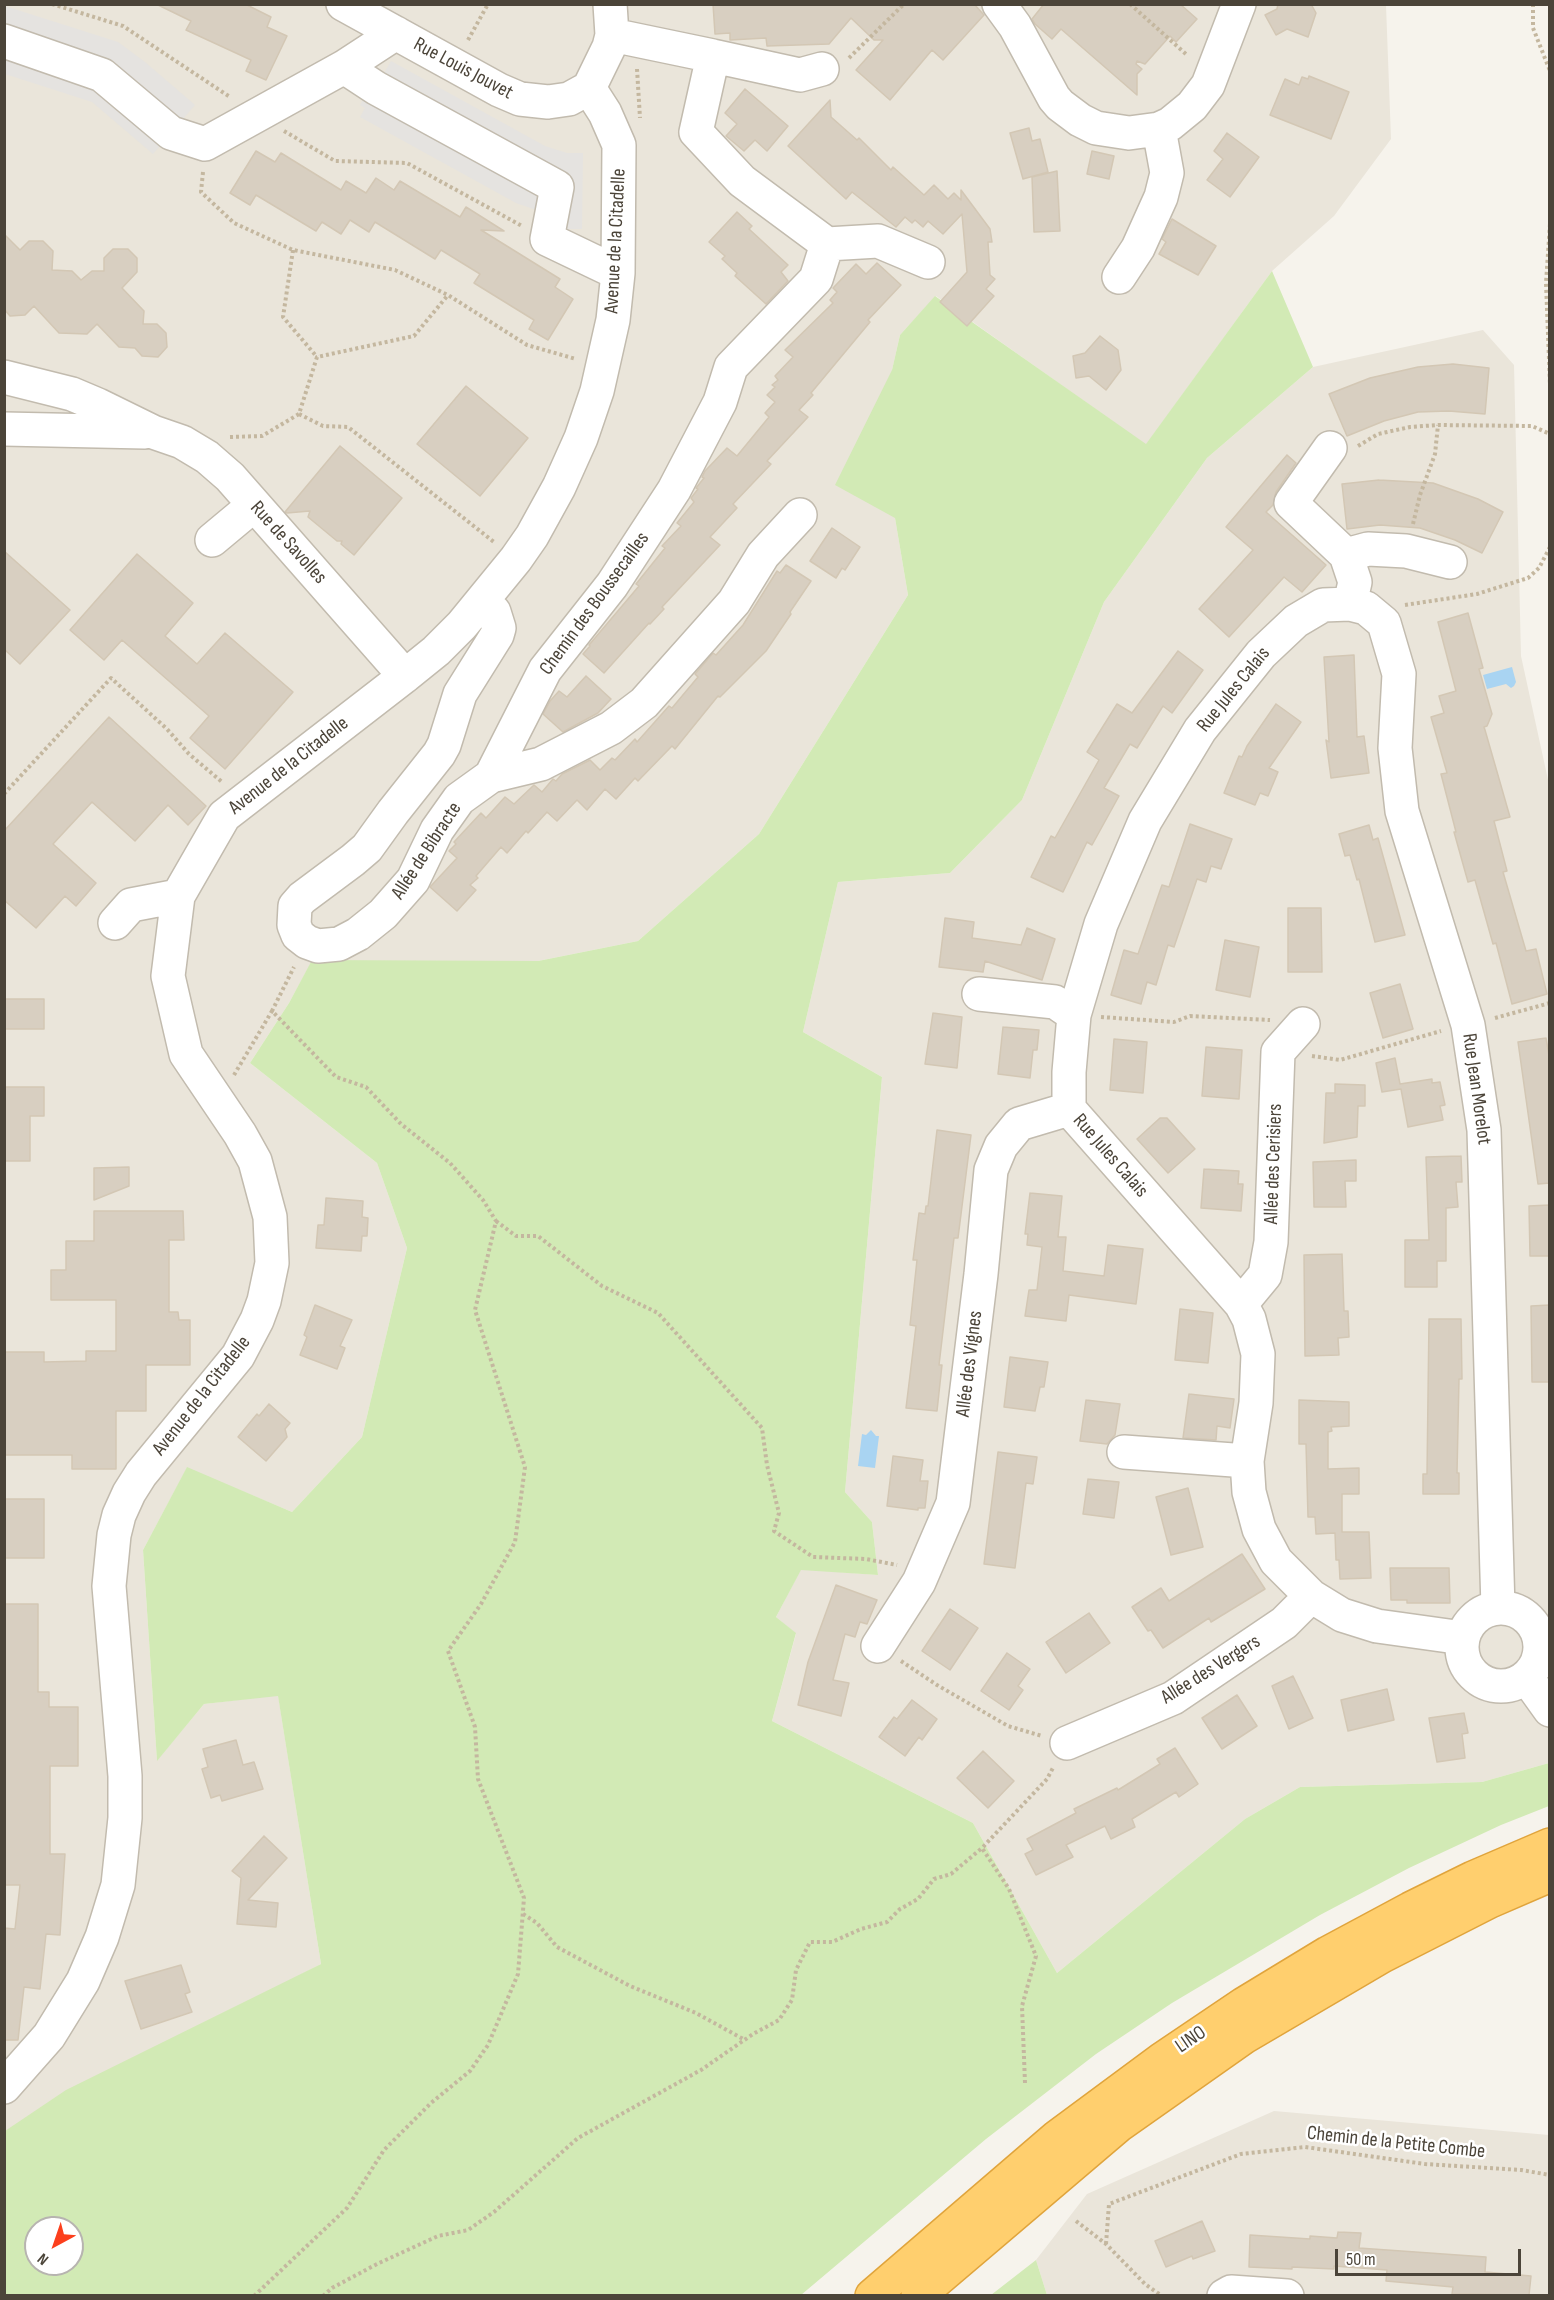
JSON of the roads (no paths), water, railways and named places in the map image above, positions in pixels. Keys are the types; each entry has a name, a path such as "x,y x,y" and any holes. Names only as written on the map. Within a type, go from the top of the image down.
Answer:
{"highway":[{"name":"LINO","path":"872,2295 1057,2137 1161,2060 1244,2004 1328,1953 1410,1909 1473,1878 1550,1845"},
{"name":"LINO","path":"918,2295 1111,2132 1196,2069 1312,1995 1382,1956 1490,1901 1550,1875"}],"street":[{"name":"Rue Louis Jouvet","path":"343,4 520,99 548,102 569,99 589,88"},
{"path":"999,4 1015,26 1054,98 1066,111 1096,128 1129,133 1159,129 1170,124 1192,106 1203,93 1211,76 1239,4"},
{"path":"589,88 604,61 611,20 713,56 800,75 822,69"},
{"path":"4,41 102,75 171,133 205,144 344,67 396,33"},
{"path":"713,56 696,132 742,181 827,244 878,240 928,262"},
{"path":"344,67 376,88 557,187 547,239 618,273"},
{"name":"Avenue de la Citadelle","path":"4,2087 49,2036 83,1981 102,1937 118,1885 125,1818 125,1776 109,1586 114,1535 119,1515 141,1474 238,1356 257,1320 269,1282 272,1240 270,1217 262,1182 249,1150 186,1054 168,976 178,896 224,816 436,651 483,600 532,536 571,463 590,414 603,367 613,320 618,273 619,145 605,113 589,88"},
{"path":"1119,277 1138,248 1161,197 1167,173 1159,129"},
{"name":"Chemin des Boussecailles","path":"491,776 545,670 612,585 674,490 720,402 731,368 816,279 827,244"},
{"name":"Rue de Savolles","path":"4,377 72,394 153,432 182,442 207,457 230,477 405,676"},
{"name":"Rue de Savolles","path":"4,429 153,432"},
{"path":"1330,448 1291,503 1346,555 1355,582 1350,603"},
{"path":"212,540 254,504"},
{"name":"Allée de Bibracte","path":"483,600 494,612 499,628 497,635 460,694 444,745 367,848 302,898 295,906 294,925 298,935 307,942 318,946 339,944 358,934 383,914 413,880 447,813 459,799 491,776 541,764 610,728 644,703 734,602 763,555 800,515"},
{"path":"1346,555 1368,549 1406,551 1450,562"},
{"name":"Rue Jean Morelot","path":"1350,603 1366,608 1384,623 1400,674 1395,748 1402,811 1468,1025 1484,1130 1498,1608"},
{"name":"Rue Jules Calais","path":"1350,603 1323,605 1296,621 1261,654 1200,730 1144,821 1101,924 1074,1015 1069,1071 1069,1109 1241,1304 1249,1319 1258,1353 1257,1403 1247,1461 1249,1492 1259,1529 1276,1561 1311,1596 1342,1615 1377,1626 1463,1638"},
{"path":"116,923 131,904 178,896"},
{"path":"979,994 1055,1002 1074,1015"},
{"name":"Allée des Cerisiers","path":"1241,1304 1265,1275 1271,1242 1278,1052 1303,1024"},
{"name":"Allée des Vignes","path":"878,1646 919,1582 954,1503 991,1170 1000,1146 1019,1124 1069,1109"},
{"path":"1124,1452 1247,1461"},
{"name":"Allée des Vergers","path":"1067,1743 1173,1698 1284,1623 1311,1596"},
{"path":"1498,1608 1522,1613 1532,1622 1541,1645 1540,1657 1535,1669 1527,1678 1504,1687 1492,1686 1480,1681 1471,1673 1462,1650 1463,1638 1468,1626 1486,1611 1498,1608"},
{"path":"1527,1678 1550,1710"},
{"path":"1224,2295 1231,2292 1287,2295"}],"water":[{"path":"1512,667 1516,682 1514,686 1511,688 1506,684 1487,689 1483,675"},
{"path":"871,1430 879,1436 875,1468 858,1466 862,1434 866,1435"}]}
